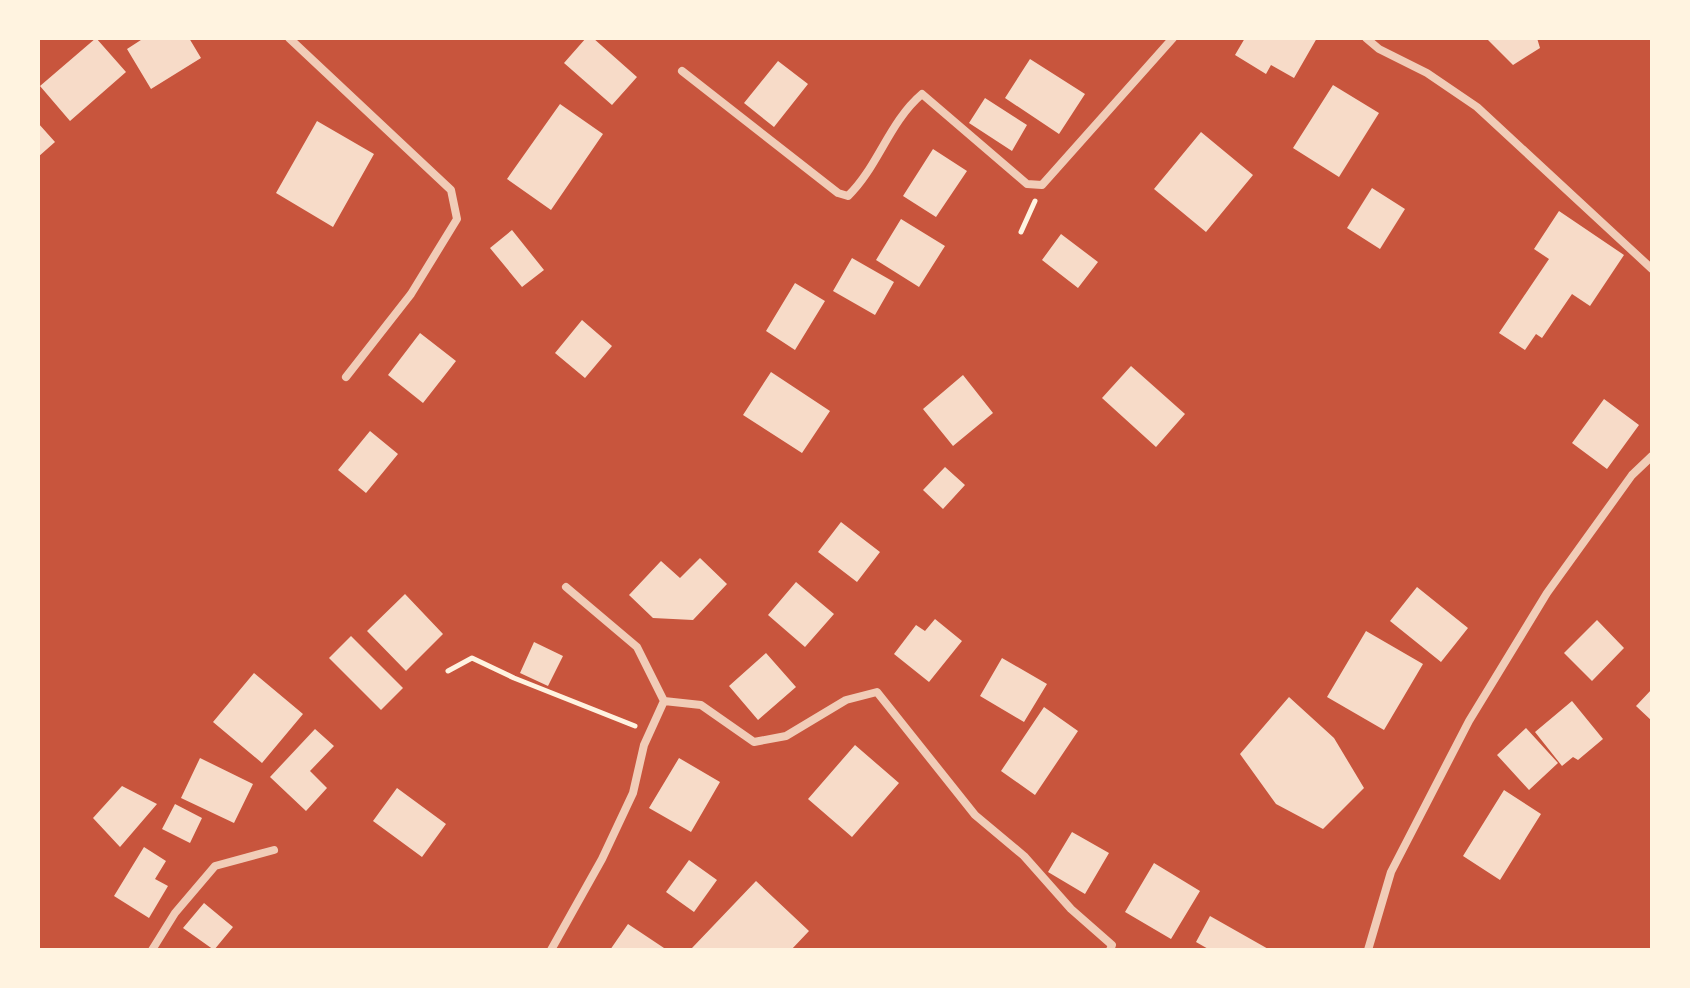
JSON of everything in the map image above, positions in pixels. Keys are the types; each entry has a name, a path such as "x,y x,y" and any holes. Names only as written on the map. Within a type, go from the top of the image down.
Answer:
{"street":[{"path":"289,38 451,190 457,219 411,294 346,377"},
{"path":"682,71 838,193 848,196 860,184 906,107 922,94 1027,184 1042,185 1173,38"},
{"path":"1366,38 1379,49 1427,73 1477,107 1652,269"},
{"path":"1368,950 1391,872 1469,721 1547,593 1632,475 1652,456"},
{"path":"551,950 602,859 633,793 644,745 664,701 637,647 566,587"},
{"path":"664,701 701,705 754,742 786,736 846,700 877,692 975,815 1024,856 1071,909 1112,945 1110,950"},
{"path":"152,950 175,913 215,866 274,850"}],"path":[{"path":"1021,232 1042,185"},
{"path":"448,671 472,658 514,678 651,732"}],"building":[{"path":"96,38 126,72 70,121 40,86"},
{"path":"144,38 189,38 201,58 151,89 127,49"},
{"path":"586,38 593,38 637,77 612,105 564,63"},
{"path":"1245,38 1317,38 1294,78 1271,65 1266,74 1235,55"},
{"path":"1486,38 1537,38 1540,48 1513,65"},
{"path":"1030,59 1085,94 1059,134 1005,98"},
{"path":"778,61 808,84 774,127 744,103"},
{"path":"1333,85 1379,113 1339,177 1293,148"},
{"path":"985,98 1027,125 1012,151 969,123"},
{"path":"560,104 603,134 551,210 507,179"},
{"path":"317,121 374,154 333,227 276,193"},
{"path":"38,123 55,142 38,157"},
{"path":"1201,132 1253,175 1206,232 1154,189"},
{"path":"933,149 967,171 936,217 903,196"},
{"path":"1372,188 1405,209 1380,249 1347,228"},
{"path":"1559,211 1624,255 1590,306 1572,294 1542,338 1536,334 1525,350 1499,333 1549,259 1534,249"},
{"path":"901,219 945,246 919,287 876,260"},
{"path":"512,230 544,270 522,287 490,248"},
{"path":"1061,234 1098,262 1078,288 1042,260"},
{"path":"852,258 894,282 875,315 833,291"},
{"path":"795,283 825,301 795,350 766,331"},
{"path":"582,320 612,346 585,378 555,353"},
{"path":"420,333 456,361 423,403 388,375"},
{"path":"1131,366 1185,414 1156,447 1102,398"},
{"path":"771,372 830,411 802,453 743,415"},
{"path":"963,375 993,413 953,446 923,409"},
{"path":"1604,399 1639,425 1607,469 1572,443"},
{"path":"370,431 398,454 366,493 338,470"},
{"path":"945,467 965,485 943,509 923,490"},
{"path":"841,522 880,552 857,582 818,552"},
{"path":"700,558 727,584 693,620 653,618 629,595 661,561 680,578"},
{"path":"796,582 834,614 805,647 768,615"},
{"path":"1417,587 1468,628 1441,662 1390,621"},
{"path":"405,594 443,634 406,671 367,631"},
{"path":"935,619 962,641 929,682 894,654 916,625 925,631"},
{"path":"1597,620 1624,648 1592,681 1564,653"},
{"path":"1366,631 1423,664 1384,730 1327,697"},
{"path":"351,636 403,688 381,710 329,658"},
{"path":"534,642 563,656 548,686 520,673"},
{"path":"766,653 796,687 758,720 729,686"},
{"path":"1002,658 1047,684 1024,722 980,696"},
{"path":"254,673 303,714 262,763 213,722"},
{"path":"1652,689 1652,721 1636,706"},
{"path":"1289,697 1334,738 1364,788 1323,829 1276,804 1240,754"},
{"path":"1572,701 1603,739 1578,760 1573,757 1562,766 1535,732"},
{"path":"1044,707 1078,731 1035,795 1001,771"},
{"path":"1526,728 1558,763 1529,790 1497,755"},
{"path":"315,729 334,746 310,771 327,788 306,811 270,777"},
{"path":"855,745 899,783 852,837 808,799"},
{"path":"200,758 253,784 234,823 181,798"},
{"path":"679,758 720,782 691,832 649,808"},
{"path":"122,786 157,804 120,847 93,818"},
{"path":"397,788 446,824 422,857 373,821"},
{"path":"1504,790 1541,814 1500,880 1463,856"},
{"path":"175,804 202,818 190,843 162,829"},
{"path":"1072,832 1109,853 1085,894 1048,872"},
{"path":"144,847 166,861 155,879 168,886 149,918 114,896"},
{"path":"689,860 717,880 694,912 666,892"},
{"path":"1154,863 1200,891 1171,939 1125,912"},
{"path":"756,881 809,931 791,950 694,950 692,948"},
{"path":"204,903 233,927 214,950 183,928"},
{"path":"1210,916 1270,950 1210,950 1196,942"},
{"path":"628,924 667,950 610,950"}]}
